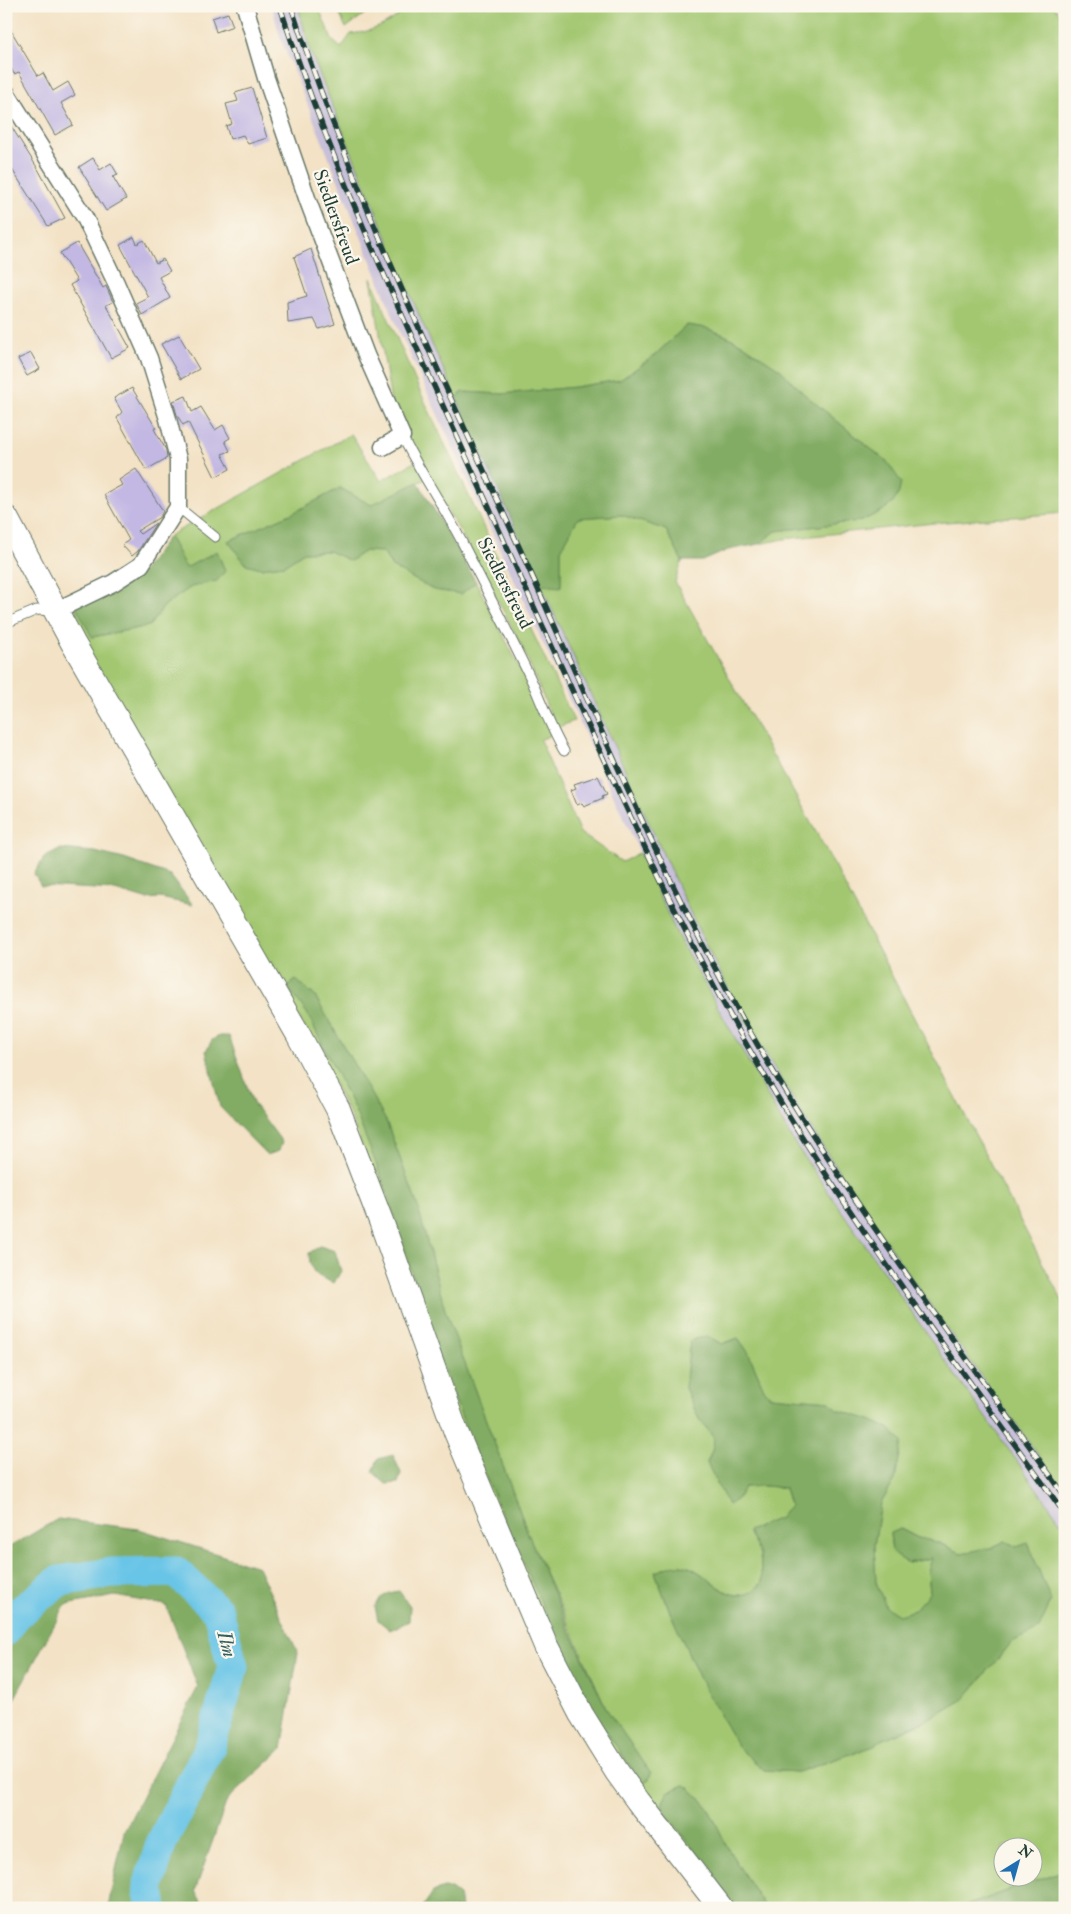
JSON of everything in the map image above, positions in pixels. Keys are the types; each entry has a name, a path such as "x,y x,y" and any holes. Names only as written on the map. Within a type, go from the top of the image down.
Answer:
{"street":[{"name":"Siedlersfreud","path":"245,6 263,69 308,201 366,356 402,436"},
{"path":"6,92 84,218 116,282 149,358 178,458 178,507 141,565 113,583 55,611"},
{"path":"383,447 402,436"},
{"path":"6,518 55,611 298,1034 338,1109 381,1221 456,1432 546,1646 580,1714 638,1801 722,1908"}],"lane":[{"name":"Siedlersfreud","path":"402,436 418,468 464,546 521,658 554,735 564,751"},
{"path":"178,507 215,537"},
{"path":"6,622 37,610 55,611"}],"shaded area":[{"path":"272,6 298,6 310,51 421,320 700,934 812,1130 974,1367 1065,1492 1065,1528 958,1379 793,1141 680,940 400,333 280,37"}],"green space":[{"path":"298,6 318,6 332,40 341,48 351,34 369,31 383,25 411,6 1053,6 1065,19 1065,513 934,523 784,539 759,544 775,531 862,521 882,511 888,463 803,393 781,370 740,343 706,328 687,325 654,356 620,380 575,387 502,394 462,392 457,399 421,320 310,51"},
{"path":"336,6 375,6 346,28"},
{"path":"371,278 418,387 574,721 556,728 522,646 471,550 428,478 371,505 340,488 293,513 228,541 246,564 261,568 284,565 304,552 329,551 350,561 365,551 383,552 392,567 434,590 461,594 476,582 541,709 551,735 540,740 580,833 622,862 639,853 680,940 793,1141 958,1379 1065,1528 1065,1870 1044,1878 1044,1836 994,1836 994,1886 1021,1886 960,1908 766,1908 734,1859 707,1807 685,1785 668,1792 662,1804 665,1813 704,1861 735,1908 730,1908 703,1868 638,1787 598,1728 557,1651 473,1458 428,1342 381,1195 350,1115 301,1021 72,626 70,615 76,607 93,637 149,626 165,605 191,587 216,581 225,571 217,551 186,568 169,536 351,434 381,481 416,461 391,402","holes":["296,981 315,996 386,1121 417,1204 445,1310 529,1536 607,1710 651,1773 649,1779 642,1783 601,1724 561,1648 477,1457 433,1341 387,1192 355,1110 307,1013 287,986","707,1336 722,1344 738,1338 748,1352 764,1389 770,1396 829,1401 838,1410 870,1420 890,1429 902,1442 895,1480 881,1503 874,1545 876,1583 886,1607 899,1616 914,1610 930,1593 928,1571 932,1558 908,1563 892,1553 890,1534 901,1529 918,1538 937,1542 961,1553 991,1548 1005,1541 1017,1547 1028,1543 1051,1601 1039,1628 1012,1642 964,1699 928,1720 882,1740 874,1746 798,1772 764,1770 739,1748 700,1679 670,1612 655,1572 677,1565 686,1566 729,1593 737,1595 746,1594 762,1583 760,1554 748,1532 780,1518 790,1505 785,1488 766,1486 744,1487 737,1499 728,1504 707,1463 713,1448 714,1437 699,1419 685,1388 690,1341"]},
{"path":"687,325 706,328 722,334 740,343 781,370 803,393 888,463 901,482 899,493 893,503 882,511 861,521 776,531 759,544 728,550 703,561 682,561 666,530 622,515 578,518 561,550 561,587 541,585 457,399 462,392 502,394 575,387 620,380 654,356"},
{"path":"418,482 476,582 461,594 434,590 392,567 383,552 365,551 350,561 329,551 304,552 284,565 261,568 246,564 228,541 293,513 340,488 371,505"},
{"path":"622,515 666,530 682,561 675,582 825,848 1065,1306 1065,1492 859,1201 820,1142 746,1020 681,893 541,585 561,586 561,550 578,518"},
{"path":"169,536 186,568 217,551 225,571 217,581 191,587 165,605 149,626 92,637 76,607 143,571"},
{"path":"61,849 95,852 124,859 170,875 193,905 160,898 145,899 115,890 41,886 34,874 44,858"},
{"path":"296,980 315,996 386,1121 417,1204 445,1310 529,1536 568,1627 607,1710 651,1773 649,1779 642,1783 601,1724 561,1648 477,1457 433,1341 387,1192 355,1110 307,1013 287,986"},
{"path":"219,1036 229,1036 253,1103 282,1142 279,1151 267,1155 220,1107 206,1051 212,1040"},
{"path":"320,1246 335,1251 341,1271 334,1283 318,1276 311,1265 309,1253"},
{"path":"707,1336 722,1344 738,1338 748,1352 764,1389 770,1396 829,1401 838,1410 870,1420 890,1429 902,1442 895,1480 881,1503 874,1545 876,1583 886,1607 899,1615 914,1610 930,1592 928,1571 932,1558 908,1563 892,1553 890,1533 900,1529 918,1538 937,1542 961,1553 991,1548 1005,1541 1017,1547 1028,1543 1051,1601 1039,1629 1012,1642 964,1699 928,1720 882,1740 874,1746 798,1772 764,1770 739,1748 700,1679 670,1612 655,1572 674,1565 686,1566 729,1593 737,1595 746,1594 762,1583 760,1554 748,1531 780,1518 790,1505 785,1488 766,1486 744,1487 737,1499 728,1505 707,1463 713,1448 714,1437 699,1419 685,1388 690,1341"},
{"path":"393,1455 401,1473 398,1483 386,1484 373,1472 378,1459"},
{"path":"58,1519 139,1529 258,1567 298,1653 282,1749 227,1800 195,1891 205,1908 109,1908 124,1832 198,1687 166,1605 115,1596 65,1605 6,1714 6,1549"},
{"path":"399,1591 410,1606 409,1621 390,1630 378,1620 375,1607 384,1596"},
{"path":"685,1785 707,1807 730,1852 766,1908 735,1908 704,1861 665,1813 662,1804 668,1792"},
{"path":"1065,1870 1065,1908 960,1908 1021,1886 1044,1886 1044,1878"},
{"path":"444,1888 451,1889 459,1895 461,1908 422,1908 433,1892"}],"building":[{"path":"228,13 233,26 216,32 212,18"},
{"path":"6,22 38,76 43,73 53,91 68,82 75,95 61,103 73,125 55,135 19,72 14,74 6,59"},
{"path":"252,88 267,138 248,144 243,135 230,139 226,126 232,124 226,104 238,101 235,93"},
{"path":"6,118 38,169 65,218 48,226 6,160"},
{"path":"93,158 100,170 111,163 118,175 113,177 126,199 106,211 79,167"},
{"path":"134,237 137,244 144,240 156,263 163,259 170,271 159,277 170,298 142,315 136,303 148,297 120,245"},
{"path":"77,243 103,288 106,286 113,302 106,305 130,348 111,358 70,285 77,281 60,253"},
{"path":"311,249 335,324 319,329 314,319 288,323 287,302 307,296 294,257"},
{"path":"179,335 199,369 181,379 161,344"},
{"path":"31,353 40,369 27,376 18,359"},
{"path":"132,388 156,428 154,429 166,450 167,458 146,470 117,418 122,412 114,398"},
{"path":"186,396 192,412 201,407 215,430 223,425 230,438 225,441 230,451 222,454 230,469 215,477 188,422 183,425 177,415 173,401"},
{"path":"136,469 163,511 160,517 137,531 140,534 156,523 138,551 132,556 122,545 129,540 104,495 122,485 119,480"},
{"path":"598,776 607,794 602,796 603,798 584,806 582,803 577,805 571,790 576,788 574,784"}],"waterway":[{"name":"Ilm","path":"6,1630 16,1615 59,1581 111,1573 176,1572 218,1611 233,1667 210,1746 161,1844 148,1887 152,1908"}],"railway":[{"path":"280,6 323,127 398,305 598,747 654,866 713,984 791,1120 828,1177 944,1347 1065,1514"},
{"path":"291,6 342,148 400,286 609,748 698,935 764,1056 835,1169 910,1279 1065,1496"}]}
